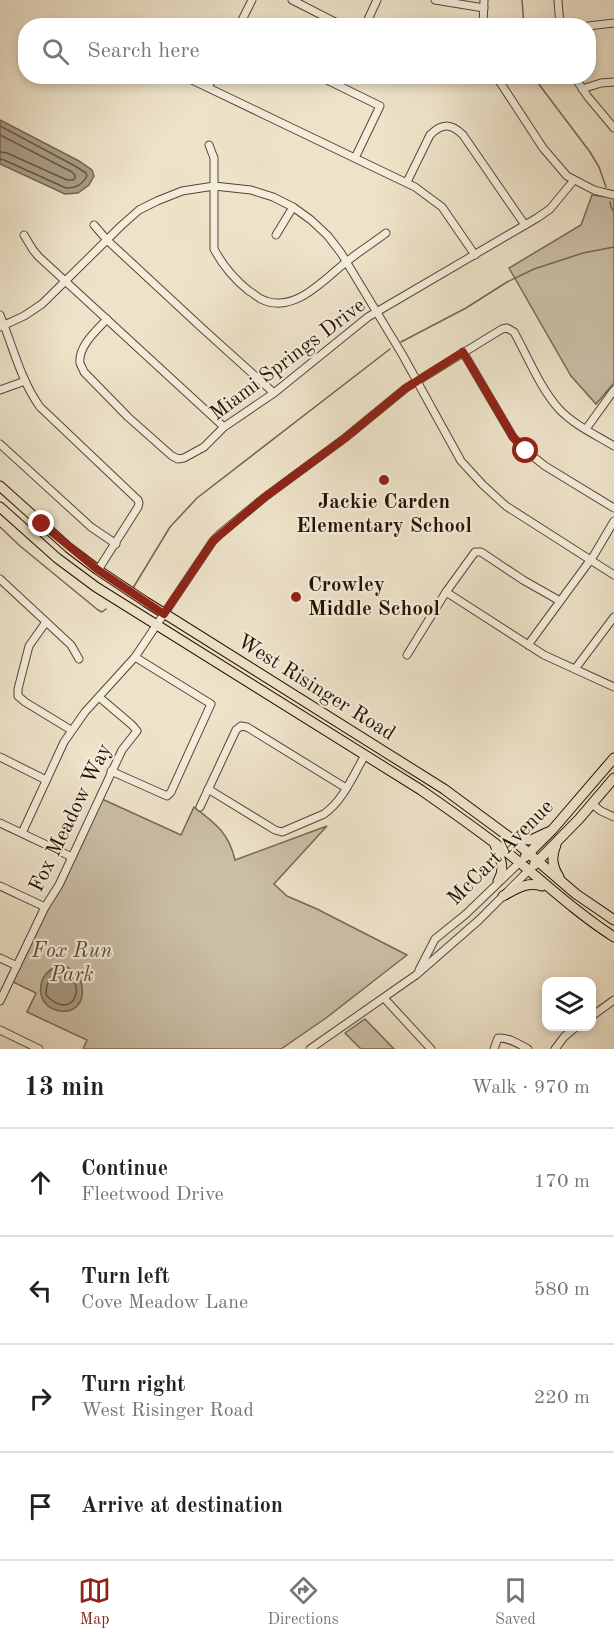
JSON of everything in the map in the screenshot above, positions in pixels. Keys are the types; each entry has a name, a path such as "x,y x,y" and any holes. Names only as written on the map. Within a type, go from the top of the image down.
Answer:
{"main road":[{"name":"West Risinger Road","path":"0,486 69,548 98,570 164,614 444,789 512,839 564,884 614,920"},
{"name":"West Risinger Road","path":"0,507 57,558 96,587 421,790 494,843 561,900 614,937"},
{"path":"365,755 372,745"},
{"name":"McCart Avenue","path":"519,863 553,830 614,758"},
{"name":"McCart Avenue","path":"528,871 614,778"},
{"path":"512,839 531,840 553,830"},
{"path":"557,842 553,852 554,866 564,884"},
{"path":"494,843 502,867 498,881"},
{"path":"502,896 529,884 548,888"}],"street":[{"path":"243,18 252,0"},
{"path":"292,0 327,18"},
{"path":"369,18 377,0"},
{"path":"435,0 484,4"},
{"path":"558,0 559,18"},
{"path":"596,25 614,23"},
{"path":"582,89 601,83 614,82"},
{"path":"201,84 407,182 430,196 442,207 475,255"},
{"path":"335,84 380,106 355,158"},
{"path":"501,84 552,160 574,180 594,190 614,195"},
{"path":"579,84 614,128"},
{"path":"407,182 430,135 442,126 456,128 525,225"},
{"path":"209,145 214,158 214,249 230,274 261,300 277,303 292,301 306,295 386,233"},
{"name":"Miami Springs Drive","path":"107,319 81,353 84,372 128,417 178,459 204,447 224,427 274,393 377,312 550,209 574,180"},
{"path":"2,326 24,316 51,296 139,210 157,201 182,191 214,186 251,190 273,197 293,207 328,236 377,312 461,461 506,506 614,575"},
{"path":"276,235 293,207"},
{"path":"94,225 107,240 274,393"},
{"path":"24,235 33,250 224,427"},
{"path":"0,315 2,326 25,381 40,407 138,500 138,507 98,570"},
{"path":"22,833 71,730 135,657 213,541 265,497 345,438 417,380 502,329 510,329 514,332 547,393 558,408 614,446"},
{"path":"463,352 513,437 526,451 614,508"},
{"path":"0,390 25,381"},
{"path":"586,429 614,390"},
{"path":"0,444 91,527 116,544"},
{"path":"528,645 590,560 614,521"},
{"path":"407,655 446,592 473,554 478,552 560,601"},
{"path":"0,579 71,645 79,659"},
{"path":"0,591 6,585"},
{"path":"446,592 528,645 614,687"},
{"path":"575,669 614,617"},
{"path":"46,622 28,646 18,696 71,730"},
{"path":"111,771 167,796 171,792 211,704 135,657"},
{"name":"Fox Meadow Way","path":"0,1001 45,907 59,885 111,771 122,750 137,731 99,697"},
{"path":"200,807 236,730 241,726 247,727 346,788"},
{"path":"208,789 280,832 327,813 346,788 365,755"},
{"path":"0,757 46,780"},
{"path":"592,804 614,818"},
{"path":"0,823 72,857"},
{"name":"McCart Avenue","path":"416,975 435,939 466,914 519,863"},
{"name":"McCart Avenue","path":"313,1048 416,975 479,920 528,871"},
{"path":"0,886 45,907"},
{"path":"0,958 17,966"},
{"path":"384,998 431,1049"},
{"path":"596,1012 614,999"},
{"path":"0,1030 39,1049"},
{"path":"555,1049 571,1031"},
{"path":"494,1049 498,1038 504,1038 528,1049"}],"green space":[{"path":"592,195 614,198 614,383 596,404 571,376 509,268 581,225"},
{"name":"Fox Run Park","path":"102,799 181,835 194,807 220,829 229,843 235,860 327,826 274,884 287,896 407,955 326,1018 281,1049 83,1049 87,1040 27,1012 36,993 13,982 49,906 64,883"},
{"path":"365,1019 394,1049 361,1049 345,1033"}],"water":[{"path":"0,120 92,170 94,176 89,185 78,193 65,194 0,164"},
{"path":"61,964 75,973 82,987 81,999 77,1006 61,1011 53,1009 46,1003 41,995 41,985 46,974"}],"waterway":[{"path":"522,0 523,18"},
{"path":"539,84 590,152 599,167 606,187"},
{"path":"610,202 614,212"},
{"path":"401,342 534,269 583,253 614,247"},
{"path":"133,588 170,527 197,498 390,349"},
{"path":"0,527 98,610 102,612 106,609"}],"place":[{"name":"Jackie Carden Elementary School","path":"384,480"},
{"name":"Crowley Middle School","path":"296,597"}],"route":[{"path":"42,524 98,570 164,614 220,534 406,388 463,352 513,437 526,451"}]}
